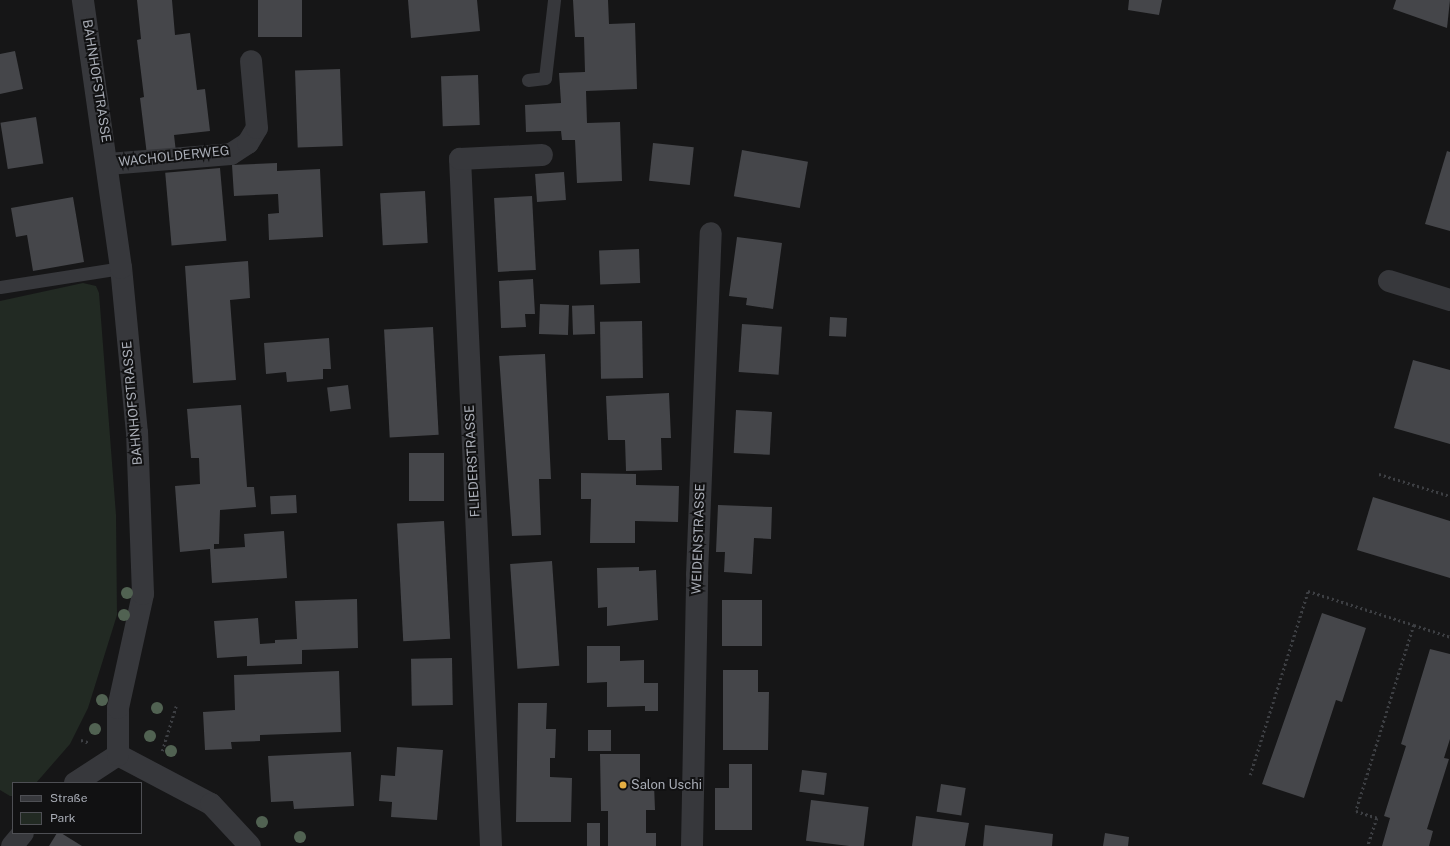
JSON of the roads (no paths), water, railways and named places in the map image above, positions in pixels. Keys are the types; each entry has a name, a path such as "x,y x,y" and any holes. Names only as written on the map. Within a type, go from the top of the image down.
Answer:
{"street":[{"name":"BAHNHOFSTRASSE","path":"83,0 108,164 121,268 137,433 143,594 118,708 118,755"},
{"name":"WACHOLDERWEG","path":"108,164 231,154 248,143 257,128 251,61"},
{"name":"FLIEDERSTRASSE","path":"491,846 460,159 542,155"},
{"name":"WEIDENSTRASSE","path":"692,846 697,575 711,233"},
{"path":"1389,281 1450,300"},
{"path":"77,782 118,755 211,804 250,846"},
{"path":"12,846 22,834"}],"lane":[{"path":"528,80 545,78 554,0"},
{"path":"0,287 121,268"}],"place":[{"name":"Salon Uschi","path":"623,785"}]}
